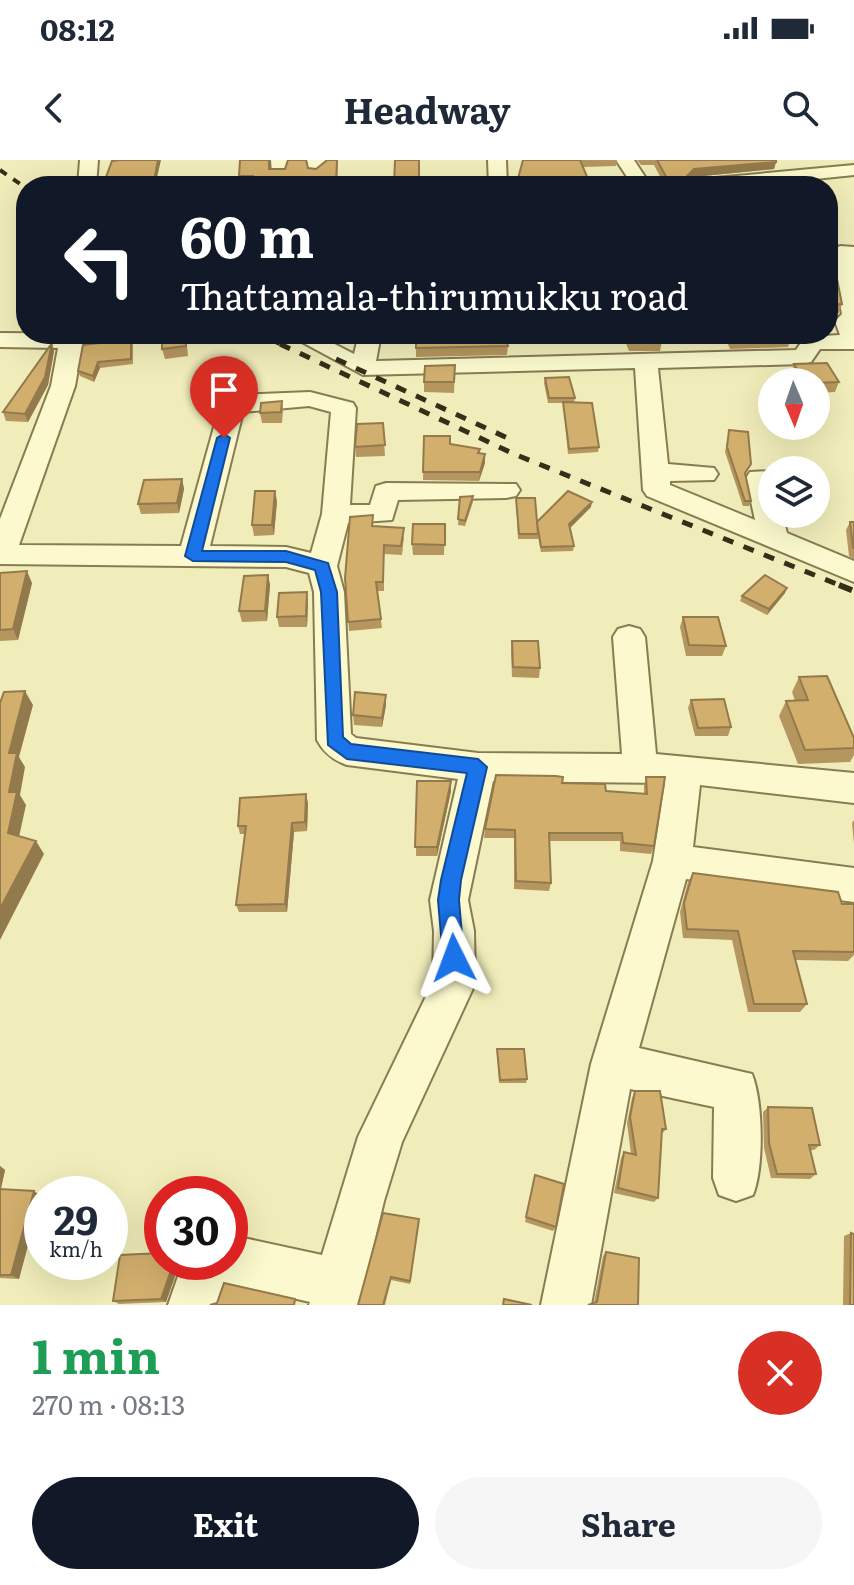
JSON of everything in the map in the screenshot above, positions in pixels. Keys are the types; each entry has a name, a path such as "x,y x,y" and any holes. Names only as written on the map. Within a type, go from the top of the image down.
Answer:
{"street":[{"path":"803,176 854,170"},
{"path":"838,342 854,342 846,321 853,316 841,253"},
{"path":"71,344 63,386 1,554 286,557 322,566"},
{"path":"317,344 363,368 803,357 812,344"},
{"path":"363,368 368,344"},
{"path":"623,344 635,363 657,490 854,572"},
{"path":"700,344 707,359"},
{"path":"193,556 231,409 239,402 310,399 344,408 336,514 322,566 329,592 334,740 347,751 478,767 685,769 854,788"},
{"path":"656,472 705,474"},
{"path":"336,514 381,522 386,492 506,490"},
{"path":"771,528 774,539"},
{"path":"629,637 640,768"},
{"path":"248,1266 337,1295 381,1137 454,984 454,931 449,900 478,767"},
{"path":"566,1305 613,1064 672,861 685,769"},
{"path":"672,861 854,885"},
{"path":"613,1064 736,1090 736,1178"},
{"path":"193,1305 202,1280"}],"building":[{"path":"158,160 155,176 106,176 112,161"},
{"path":"240,160 269,160 269,169 285,169 288,160 306,160 308,168 316,169 326,160 337,160 336,176 239,176"},
{"path":"395,160 419,160 419,176 394,176"},
{"path":"523,160 580,160 587,176 519,176"},
{"path":"657,160 776,160 694,169 687,176 666,176"},
{"path":"838,284 842,304 838,304"},
{"path":"52,344 45,377 25,414 3,412"},
{"path":"131,344 131,359 98,362 93,376 78,371 83,345"},
{"path":"162,344 186,344 186,346 162,349"},
{"path":"416,344 508,346 416,348"},
{"path":"827,363 839,382 830,382 830,368 796,368 794,364"},
{"path":"455,365 454,382 424,382 425,366"},
{"path":"569,377 575,398 549,398 545,378"},
{"path":"282,401 281,412 260,413 261,403"},
{"path":"563,402 592,403 599,447 569,449"},
{"path":"383,423 385,445 355,447 357,424"},
{"path":"729,430 748,432 751,464 745,473 751,501 745,501 727,447"},
{"path":"424,436 450,436 450,444 480,449 478,453 485,454 480,472 423,472"},
{"path":"182,479 177,503 138,504 144,480"},
{"path":"255,491 275,491 272,525 252,525"},
{"path":"568,491 592,502 569,524 574,546 541,547 537,523 538,534 519,534 516,498 535,498 537,522"},
{"path":"473,496 465,521 458,519 460,497"},
{"path":"373,515 372,526 404,528 401,546 384,545 383,582 376,582 381,619 348,622 345,578 350,517"},
{"path":"850,522 854,522 854,548 853,547"},
{"path":"413,524 445,524 445,545 412,544"},
{"path":"27,571 13,629 0,630 0,573"},
{"path":"268,575 265,611 239,611 244,576"},
{"path":"765,575 787,588 769,609 742,596"},
{"path":"307,592 306,616 277,617 279,593"},
{"path":"683,617 718,617 726,646 689,645"},
{"path":"512,641 538,641 540,668 513,667"},
{"path":"827,676 854,738 854,748 805,750 786,701 808,700 799,677"},
{"path":"25,691 9,753 17,753 9,792 17,792 8,833 36,841 0,909 0,703 4,692"},
{"path":"355,692 386,695 382,718 353,715"},
{"path":"724,699 731,727 698,728 691,700"},
{"path":"496,775 556,776 563,777 562,783 605,784 606,791 647,794 646,777 665,777 654,846 623,843 622,833 549,833 551,883 516,881 515,830 485,829"},
{"path":"417,781 451,781 437,847 415,847"},
{"path":"306,794 305,822 292,823 285,904 236,905 246,826 238,826 240,798"},
{"path":"693,873 838,892 842,904 854,904 854,952 793,951 807,1004 754,1004 738,931 687,929 684,903"},
{"path":"497,1049 524,1049 527,1079 500,1080"},
{"path":"635,1091 660,1091 666,1129 662,1129 658,1198 618,1188 624,1152 636,1155 630,1117"},
{"path":"768,1107 812,1108 820,1145 809,1145 816,1174 777,1174 769,1143"},
{"path":"535,1175 564,1184 556,1227 526,1217"},
{"path":"0,1189 24,1190 24,1228 11,1275 0,1275"},
{"path":"383,1213 419,1219 410,1281 391,1277 383,1305 358,1305"},
{"path":"851,1233 854,1234 854,1305 850,1305"},
{"path":"606,1252 639,1258 638,1305 588,1305 597,1302"},
{"path":"144,1254 144,1280 168,1280 161,1299 113,1301 116,1280 128,1280 128,1255"},
{"path":"224,1283 295,1299 294,1305 210,1305 217,1303"},
{"path":"504,1299 532,1305 503,1305"}],"railway":[{"path":"0,170 16,181"},
{"path":"280,344 284,346"},
{"path":"280,344 514,454 844,587"},
{"path":"336,359 514,441"},
{"path":"839,585 844,587"},
{"path":"844,587 854,591"}],"route":[{"path":"224,438 193,556 286,557 322,566 328,579 329,592 334,740 347,751 478,767 451,880 449,900 454,958"}]}
